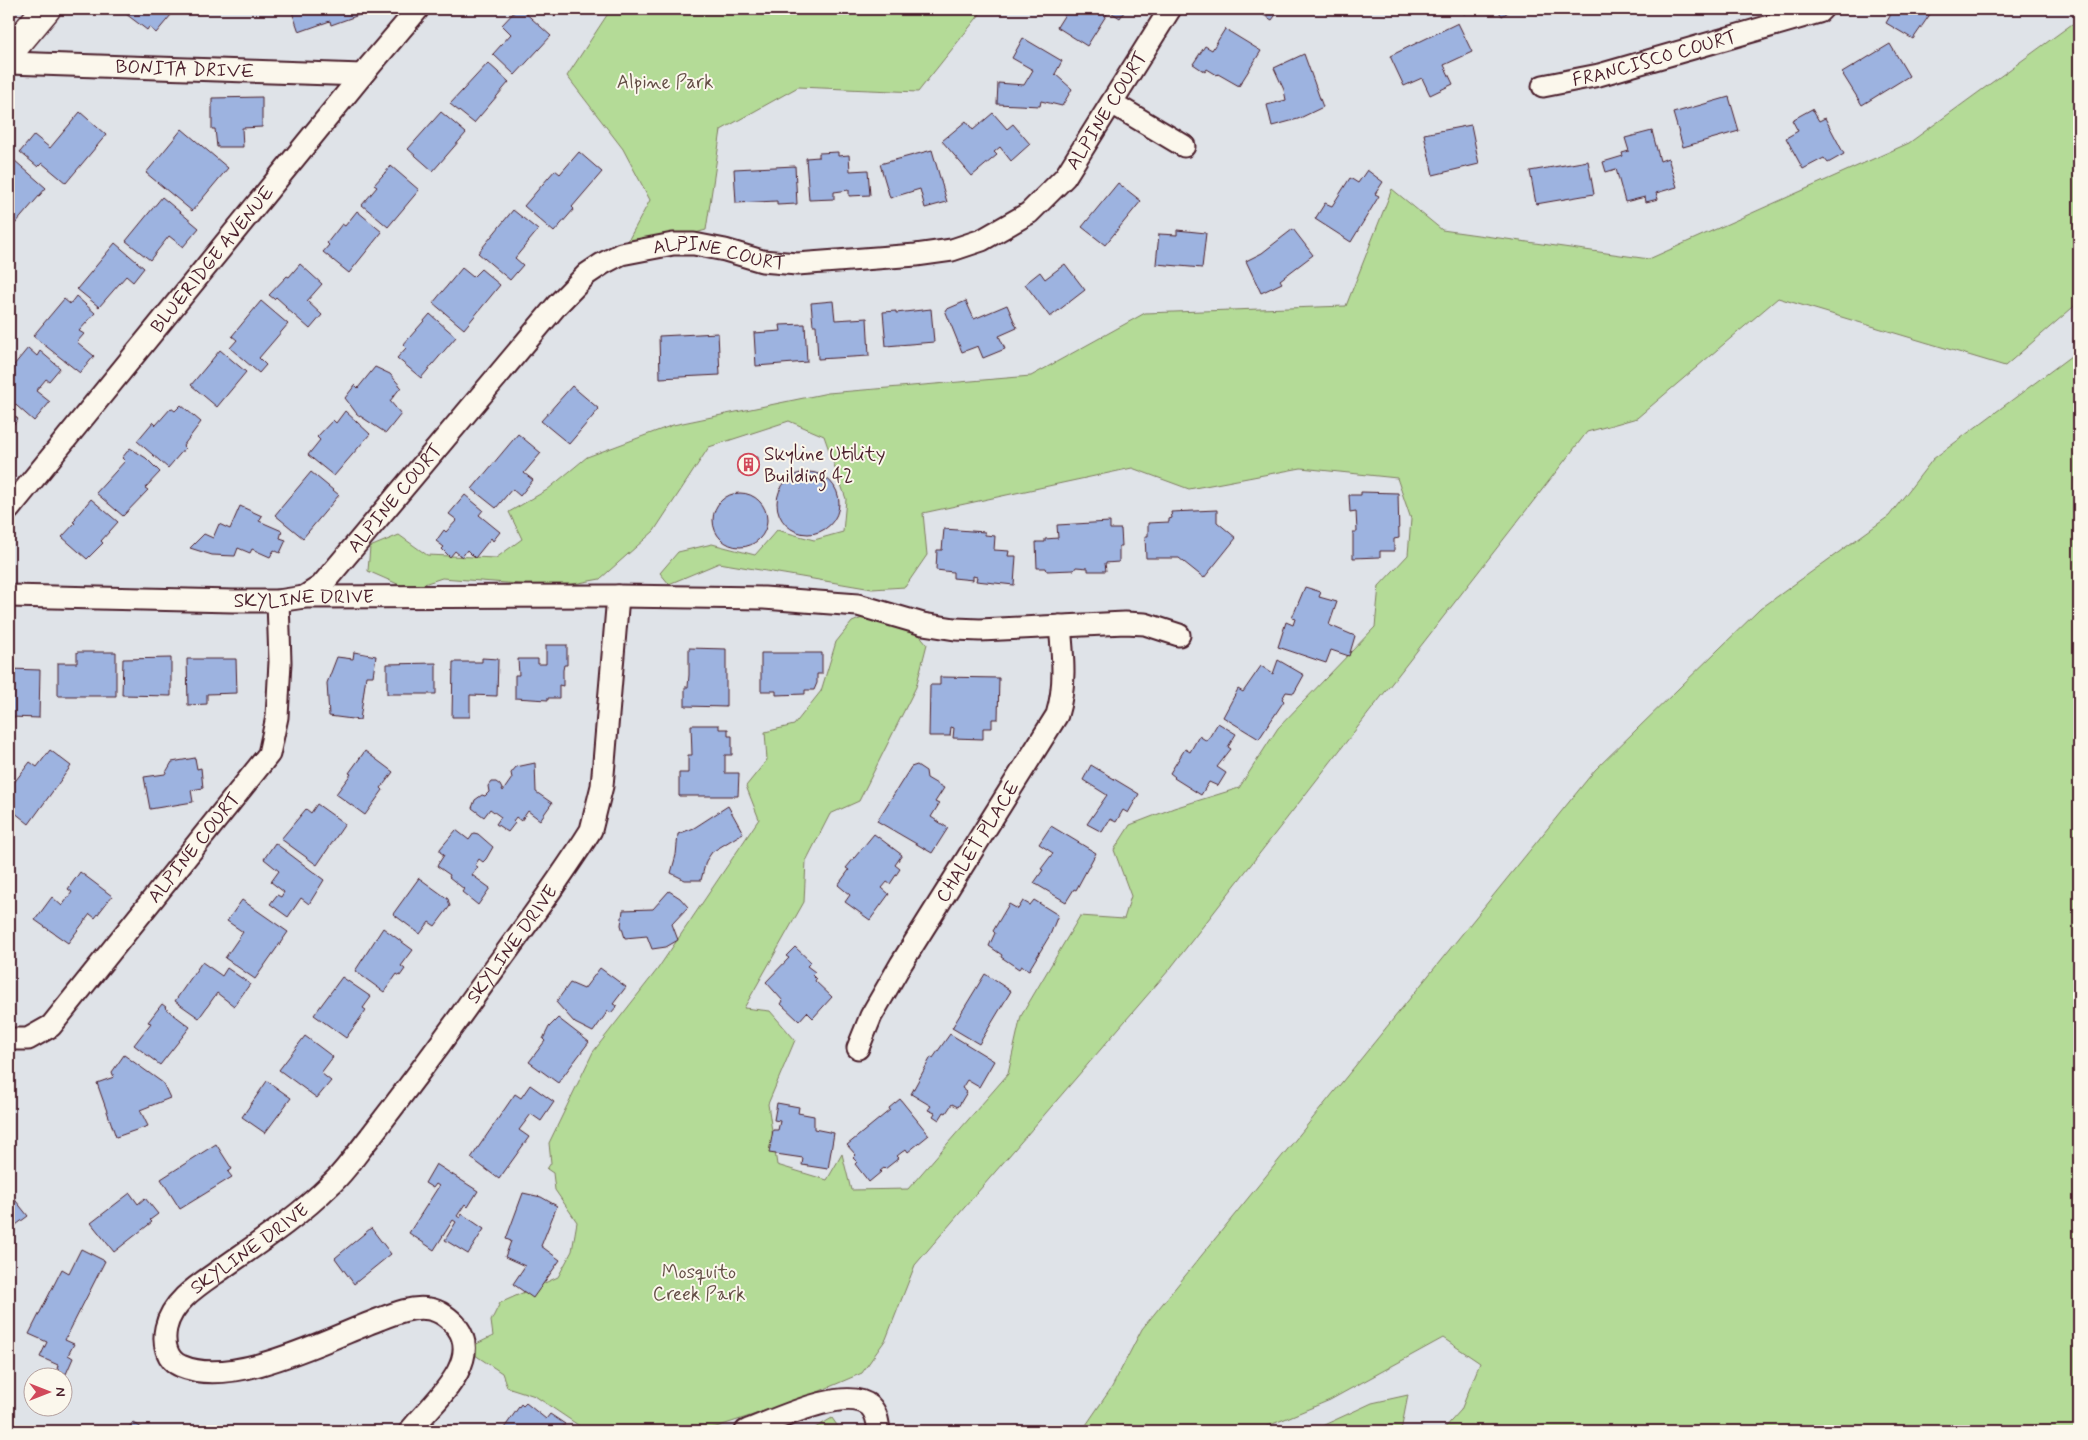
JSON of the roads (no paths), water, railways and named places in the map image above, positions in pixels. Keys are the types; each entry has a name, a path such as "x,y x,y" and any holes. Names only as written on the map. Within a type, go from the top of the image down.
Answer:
{"street":[{"path":"9,53 46,9"},
{"name":"BLUERIDGE AVENUE","path":"9,509 362,75 418,9"},
{"name":"ALPINE COURT","path":"304,597 321,586 556,305 587,274 621,254 673,244 694,244 725,250 762,261 798,264 861,260 952,250 982,240 1008,227 1029,213 1065,177 1170,9"},
{"name":"FRANCISCO COURT","path":"1543,86 1599,75 1819,12 1822,9"},
{"name":"BONITA DRIVE","path":"9,64 362,75"},
{"path":"1112,102 1184,146"},
{"name":"SKYLINE DRIVE","path":"9,596 278,601 304,597 618,596 602,786 591,830 583,843 416,1079 332,1184 283,1226 184,1298 170,1315 165,1330 165,1345 169,1356 176,1364 201,1372 222,1372 277,1359 402,1311 432,1308 458,1328 464,1350 461,1366 454,1380 410,1431"},
{"path":"618,596 764,598 858,605 924,624 955,629 980,630 1125,622 1145,624 1179,636"},
{"name":"ALPINE COURT","path":"9,1039 28,1039 51,1026 269,754 277,717 280,662 278,601"},
{"name":"CHALET PLACE","path":"858,1048 871,1016 902,964 1057,715 1064,680 1060,626"},
{"path":"746,1431 818,1404 849,1399 861,1401 871,1407 876,1416 879,1431"}],"place":[{"name":"Skyline Utility Building 42","path":"748,465"}],"park label":[{"name":"Alpine Park","path":"665,82"},
{"name":"Mosquito Creek Park","path":"699,1283"}]}
